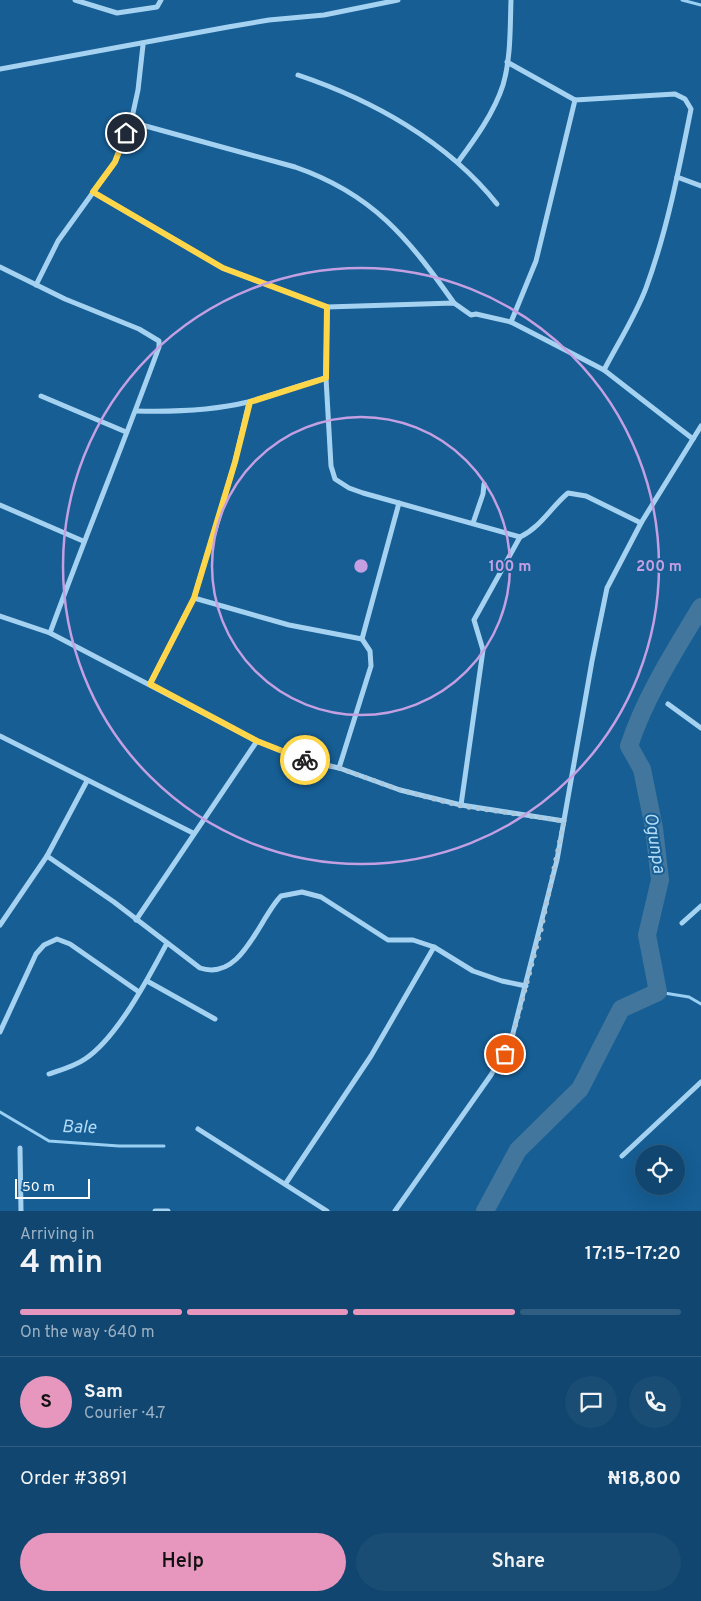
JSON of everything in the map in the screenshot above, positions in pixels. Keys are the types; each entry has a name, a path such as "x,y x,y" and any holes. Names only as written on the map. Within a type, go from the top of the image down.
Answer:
{"street":[{"path":"75,0 117,13 157,7 161,0"},
{"path":"0,69 143,45 228,27 269,20 324,15 398,0"},
{"path":"458,162 495,104 507,62 511,0"},
{"path":"36,285 58,241 115,162 131,122 138,90 143,45"},
{"path":"507,62 575,100 675,94 685,99 691,109 677,178 654,266 645,290 604,370"},
{"path":"298,75 363,101 414,131 458,162 481,184 497,204"},
{"path":"511,322 536,261 575,100"},
{"path":"131,122 295,167 315,174 348,191 372,206 389,223 423,260 454,303 471,314 511,322 604,370 693,439"},
{"path":"677,178 701,186"},
{"path":"93,192 223,268 327,307 454,303"},
{"path":"0,267 73,303 139,329 160,341 136,411 83,541 50,633"},
{"path":"327,307 326,378 331,466 335,479 349,488 520,537"},
{"path":"136,411 170,412 220,408 250,402 326,378"},
{"path":"41,396 126,432"},
{"path":"150,684 194,598 235,462 250,402"},
{"path":"395,1211 505,1054 511,1041 557,860 592,661 607,588 641,522 701,426"},
{"path":"473,523 483,494 484,484"},
{"path":"461,806 483,650 474,620 520,537 530,532 555,504 568,493 586,496 641,522"},
{"path":"362,639 399,503"},
{"path":"0,505 83,541"},
{"path":"194,598 289,625 362,639 370,651 371,666 339,768"},
{"path":"0,616 50,633 257,741 308,761 339,768 400,790 461,806 564,821"},
{"path":"668,704 701,728"},
{"path":"0,736 193,833"},
{"path":"136,920 257,741"},
{"path":"0,925 47,856 88,780"},
{"path":"47,856 114,902 200,968 209,971 226,967 245,949 276,901 287,894 302,892 321,897 388,940 413,940 434,947 472,971 502,981 526,986"},
{"path":"682,924 701,906"},
{"path":"0,1032 36,954 44,945 57,939 70,944 139,992"},
{"path":"49,1074 83,1061 102,1046 146,981 167,943"},
{"path":"286,1183 371,1056 434,947"},
{"path":"146,981 215,1019"},
{"path":"622,1156 701,1082"},
{"path":"198,1129 286,1183 327,1211"},
{"path":"20,1148 21,1211"},
{"path":"155,1211 168,1211"}],"waterway":[{"path":"682,0 701,5"},
{"name":"Ogunpa","path":"485,1211 518,1150 580,1089 621,1009 658,992 647,935 660,880 654,828 642,769 629,746 652,692 701,607"},
{"path":"658,992 689,997 701,1004"},
{"name":"Bale","path":"0,1112 49,1141 119,1146 164,1146"}],"way so far":[{"path":"305,760 339,768 400,790 461,806 564,821 541,930 514,1031 505,1054"}],"route":[{"path":"126,133 115,162 93,192 223,268 327,307 326,378 288,388 250,402 235,462 194,598 150,684 257,741 305,760"}]}
